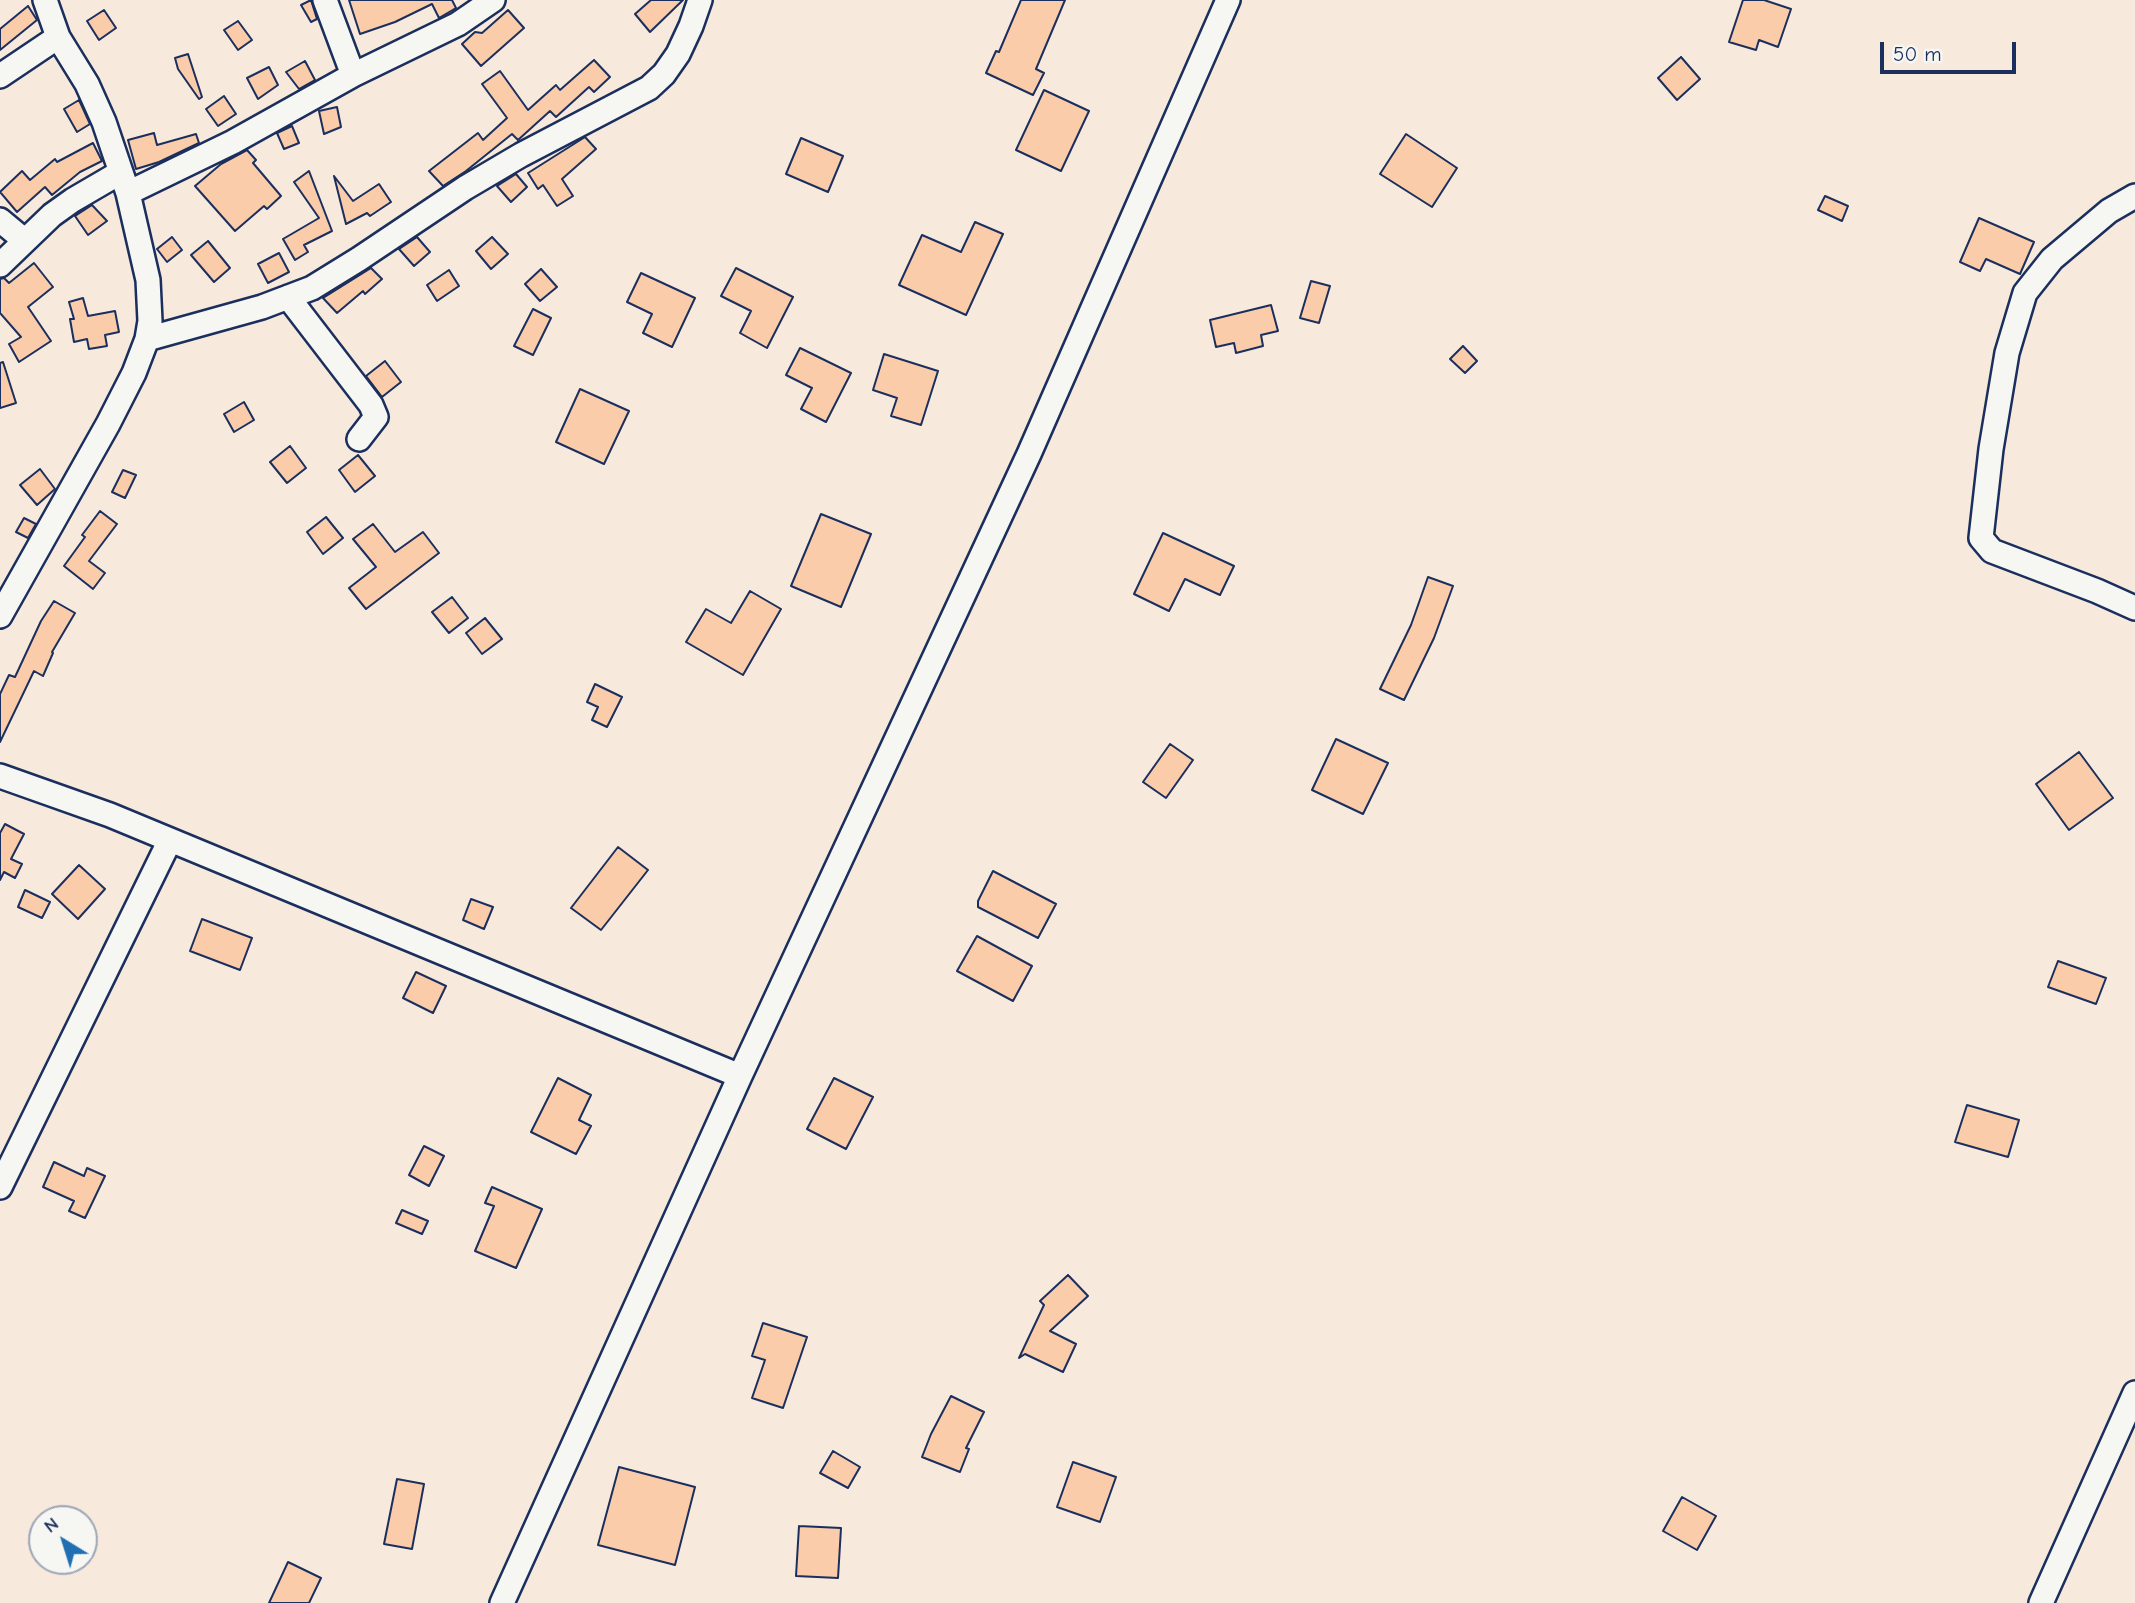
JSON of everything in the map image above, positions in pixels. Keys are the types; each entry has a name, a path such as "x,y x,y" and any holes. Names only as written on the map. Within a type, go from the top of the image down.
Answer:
{"street":[{"path":"0,616 134,373 147,339 150,303 148,280 124,182 104,122 91,93 58,37 45,0"},
{"path":"324,0 353,75"},
{"path":"0,265 24,240 73,200 233,142 353,75 458,24 493,0"},
{"path":"147,339 262,307 312,288 465,188 521,155 649,89 678,54 700,0"},
{"path":"502,1603 536,1533 740,1076 1029,454 1222,2"},
{"path":"0,76 58,37"},
{"path":"2135,196 2109,211 2052,259 2025,293 2007,353 1991,449 1981,538 1992,551 2135,608"},
{"path":"0,220 24,240"},
{"path":"288,297 371,405 376,417 359,439"},
{"path":"0,776 110,815 740,1076"},
{"path":"0,1187 170,841"},
{"path":"2041,1603 2135,1393"}],"building":[{"path":"311,0 317,19 311,22 301,5"},
{"path":"349,0 452,0 456,8 439,18 432,4 395,22 360,34"},
{"path":"651,0 683,0 650,32 635,14"},
{"path":"1021,0 1065,0 1036,69 1044,73 1033,95 986,73 996,51 999,52"},
{"path":"1743,0 1764,0 1791,9 1778,47 1759,40 1756,50 1729,42"},
{"path":"28,6 37,20 0,50 0,29"},
{"path":"104,10 116,28 99,40 87,21"},
{"path":"508,10 524,28 481,66 462,44 475,32 482,33"},
{"path":"238,21 252,40 238,50 224,30"},
{"path":"188,54 202,97 199,99 178,69 175,58"},
{"path":"1681,57 1700,79 1677,100 1658,78"},
{"path":"594,60 610,77 594,92 589,87 556,117 550,111 518,140 512,134 443,186 429,171 478,133 483,140 507,118 482,84 500,71 528,110 556,85 560,90"},
{"path":"305,61 315,80 299,89 286,72"},
{"path":"269,67 278,85 258,99 247,78"},
{"path":"1044,90 1089,111 1061,171 1016,150"},
{"path":"224,96 236,114 218,126 206,109"},
{"path":"79,100 90,124 77,132 64,109"},
{"path":"337,107 341,127 324,134 319,111"},
{"path":"292,126 299,143 284,149 277,133"},
{"path":"154,133 157,145 196,134 199,143 159,162 136,169 128,140"},
{"path":"1406,134 1457,168 1432,207 1380,174"},
{"path":"585,137 596,149 562,179 573,196 557,206 543,185 538,189 528,173"},
{"path":"801,138 843,156 828,192 786,174"},
{"path":"93,143 102,161 80,172 52,195 45,187 17,212 0,192 22,171 30,180 55,159 57,162"},
{"path":"247,150 256,160 253,163 281,196 267,209 264,206 235,231 195,186 221,164"},
{"path":"309,171 332,231 304,245 308,252 295,260 283,239 319,218 294,182"},
{"path":"516,174 527,187 511,202 497,186"},
{"path":"334,176 353,201 379,184 391,202 370,216 367,213 346,224"},
{"path":"1825,196 1848,206 1842,221 1818,210"},
{"path":"92,205 107,221 88,235 75,216"},
{"path":"1979,218 2034,242 2020,274 1986,259 1980,271 1960,262"},
{"path":"975,222 1003,234 966,315 899,285 922,235 961,252"},
{"path":"172,237 182,250 167,262 157,249"},
{"path":"417,237 430,252 414,266 399,249"},
{"path":"492,237 508,254 491,269 476,251"},
{"path":"208,241 230,268 214,282 191,255"},
{"path":"279,253 289,272 268,283 258,264"},
{"path":"34,263 53,287 28,307 51,341 19,362 9,344 21,337 0,313 0,279 4,278 9,283"},
{"path":"371,268 382,279 337,313 323,298"},
{"path":"736,268 793,297 767,348 740,333 751,311 721,296"},
{"path":"541,269 557,287 540,301 525,284"},
{"path":"449,270 459,286 437,301 427,285"},
{"path":"641,273 695,298 672,347 643,333 652,314 627,302"},
{"path":"1311,281 1330,286 1319,323 1300,318"},
{"path":"83,298 88,316 115,311 119,332 105,335 107,346 89,349 87,339 74,342 70,319 74,319 69,302"},
{"path":"1271,305 1278,331 1261,335 1263,346 1236,353 1234,343 1216,347 1210,320"},
{"path":"533,309 551,318 533,355 514,346"},
{"path":"1463,346 1477,361 1465,373 1450,359"},
{"path":"800,348 851,373 826,422 801,409 812,388 786,375"},
{"path":"884,354 938,371 921,425 891,416 897,398 873,390"},
{"path":"385,361 401,382 382,397 366,376"},
{"path":"3,362 16,403 0,408 0,363"},
{"path":"580,389 629,411 604,464 556,442"},
{"path":"244,402 254,420 234,432 224,414"},
{"path":"290,446 306,468 287,483 270,462"},
{"path":"358,455 375,476 355,492 339,470"},
{"path":"40,469 55,489 37,505 20,485"},
{"path":"123,470 136,475 125,498 112,492"},
{"path":"100,511 117,524 89,561 105,573 93,589 64,566"},
{"path":"821,514 871,534 841,607 791,586"},
{"path":"326,517 343,538 323,554 307,532"},
{"path":"24,518 36,524 28,538 16,532"},
{"path":"373,524 395,552 423,532 439,553 366,609 349,588 376,567 353,539"},
{"path":"1163,533 1234,566 1220,595 1185,579 1169,611 1134,594"},
{"path":"1428,577 1453,586 1434,638 1404,700 1380,689 1411,625"},
{"path":"750,591 781,609 743,675 686,642 706,609 731,623"},
{"path":"452,597 468,618 449,633 432,612"},
{"path":"54,601 75,613 52,652 43,676 34,671 0,742 0,694 9,675 15,677 41,621"},
{"path":"485,618 502,639 482,654 466,633"},
{"path":"595,684 622,697 607,727 592,720 598,707 587,702"},
{"path":"1336,739 1388,763 1363,814 1312,790"},
{"path":"1170,744 1193,760 1166,798 1143,782"},
{"path":"2079,752 2113,798 2069,830 2036,784"},
{"path":"5,824 24,834 11,859 22,864 15,878 4,872 0,880 0,833"},
{"path":"618,847 648,870 601,930 571,908"},
{"path":"79,865 105,889 78,919 52,894"},
{"path":"993,871 1056,904 1038,938 978,907 978,901"},
{"path":"25,890 50,902 42,918 18,907"},
{"path":"471,899 493,907 484,929 463,920"},
{"path":"202,919 252,938 240,970 190,951"},
{"path":"977,936 1032,966 1013,1001 957,971"},
{"path":"2058,961 2106,978 2096,1004 2048,987"},
{"path":"416,972 446,986 433,1013 403,998"},
{"path":"558,1078 591,1095 579,1120 591,1126 576,1154 531,1132"},
{"path":"834,1078 873,1097 846,1149 807,1129"},
{"path":"1967,1105 2019,1120 2008,1157 1955,1142"},
{"path":"424,1146 444,1156 429,1186 409,1175"},
{"path":"54,1162 84,1176 87,1168 105,1176 85,1218 69,1211 74,1201 43,1187"},
{"path":"492,1187 542,1209 516,1268 475,1251 494,1206 485,1203"},
{"path":"402,1210 428,1221 422,1234 396,1223"},
{"path":"1068,1275 1088,1296 1050,1331 1076,1344 1063,1372 1025,1354 1019,1358 1044,1305 1040,1301"},
{"path":"763,1323 807,1337 783,1408 752,1398 765,1360 752,1356"},
{"path":"951,1396 984,1412 966,1448 969,1449 960,1472 922,1457"},
{"path":"833,1451 860,1467 848,1488 820,1473"},
{"path":"1073,1462 1116,1477 1100,1522 1057,1507"},
{"path":"619,1467 695,1487 675,1565 598,1545"},
{"path":"397,1479 424,1484 412,1549 384,1544"},
{"path":"1682,1497 1716,1516 1697,1550 1663,1531"},
{"path":"799,1526 841,1528 838,1578 796,1576"},
{"path":"288,1562 321,1578 309,1603 269,1603"}]}
